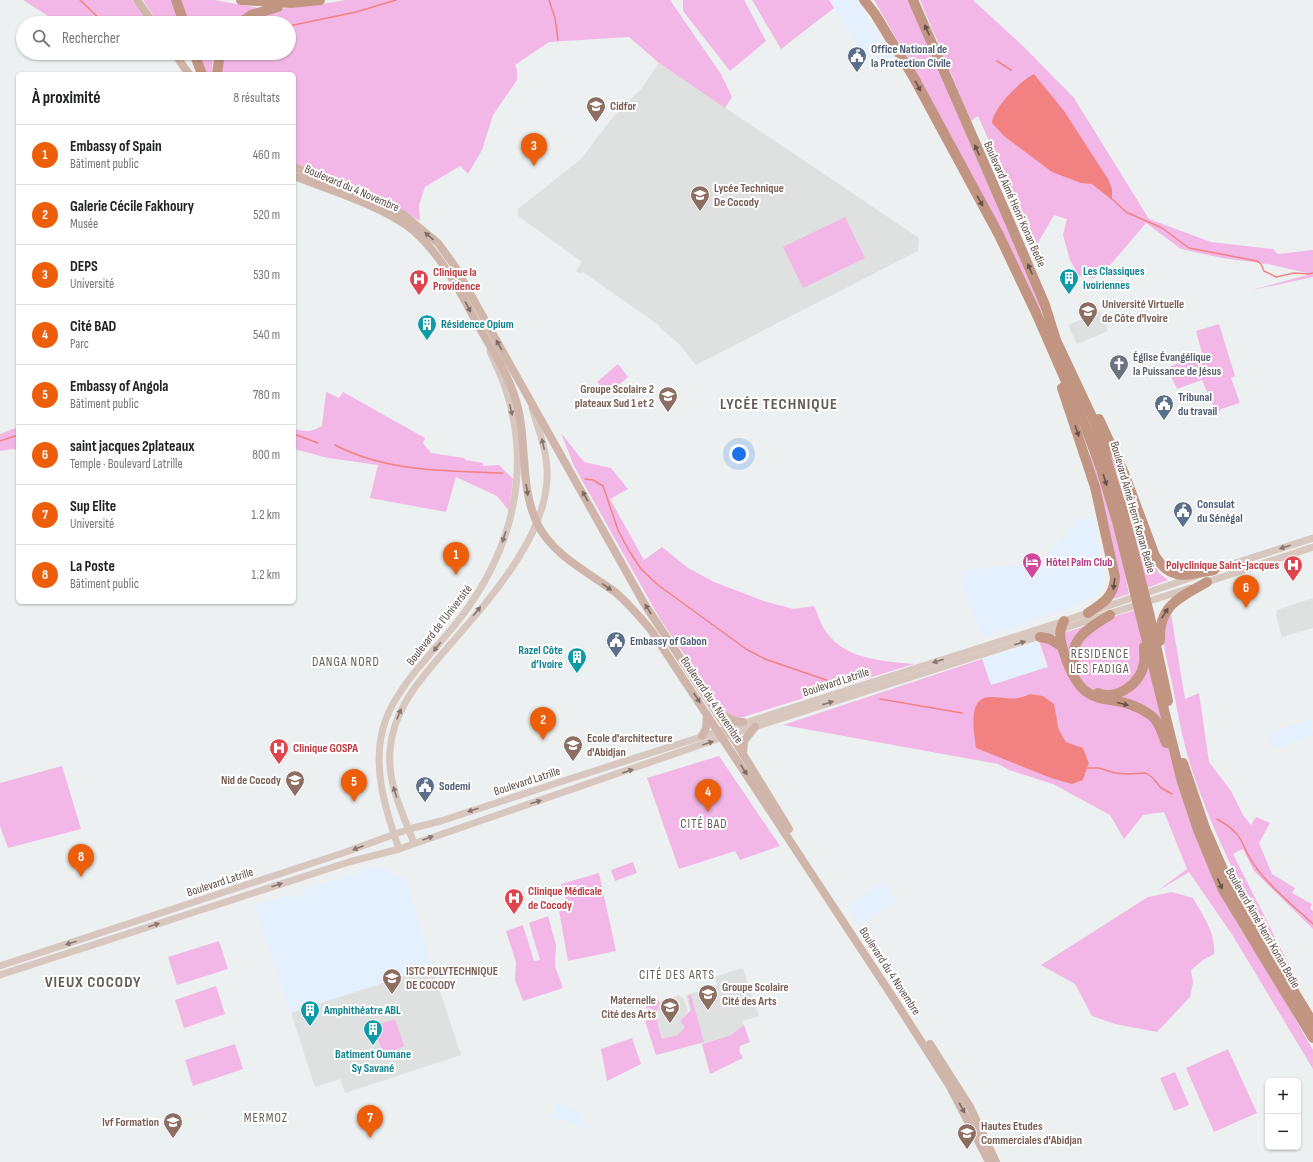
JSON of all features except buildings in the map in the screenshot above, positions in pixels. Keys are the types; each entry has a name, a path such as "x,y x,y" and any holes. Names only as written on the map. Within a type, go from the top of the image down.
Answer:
{"highway":[{"path":"176,0 182,16"},
{"path":"241,0 291,3"},
{"path":"250,16 264,10 291,3 320,0"},
{"path":"864,0 885,28"},
{"path":"870,0 885,28"},
{"name":"Boulevard Aimé Henri Konan Bedie","path":"913,0 1045,305 1056,340 1094,420 1119,495 1182,782 1198,830 1223,890 1313,1038"},
{"name":"Boulevard Aimé Henri Konan Bedie","path":"885,28 999,235 1037,315 1095,452 1137,581"},
{"path":"197,60 201,72"},
{"path":"217,72 219,60"},
{"path":"1045,305 1114,448 1155,556 1161,566 1169,572 1177,575 1214,570"},
{"path":"1037,315 1088,461 1113,564 1115,577 1112,592 1104,603 1088,612"},
{"path":"1161,665 1160,625 1164,615 1179,598 1208,582"},
{"path":"1110,615 1085,631 1076,644 1073,658 1077,675 1082,683 1093,691 1109,695 1123,691 1133,683 1141,671 1144,663 1146,618"},
{"name":"Boulevard Aimé Henri Konan Bedie","path":"1146,618 1161,665 1184,765 1205,828 1217,858 1244,911 1313,1023"},
{"path":"1062,626 1061,646 1074,679 1080,688 1095,698 1141,709 1151,715 1162,733 1182,782"},
{"path":"1038,637 1050,638 1061,646"}],"main road":[{"path":"137,0 148,16"},
{"path":"179,60 188,72"},
{"name":"Boulevard du 4 Novembre","path":"296,168 404,215 433,239 454,265 526,390 645,605 729,731 794,836 955,1082 970,1107 996,1162"},
{"name":"Boulevard du 4 Novembre","path":"296,177 391,216 413,231 447,269 503,369 512,388 518,410 527,492 538,524 558,550 616,593 637,613 655,637 721,734 942,1073 989,1162"},
{"name":"Boulevard de l'Université","path":"399,849 394,834 379,768 379,751 386,719 400,694 462,617 484,584 502,544 515,501 518,454 512,411 504,383 476,322"},
{"path":"503,369 511,364"},
{"name":"Boulevard de l'Université","path":"414,843 394,789 390,768 390,752 395,722 402,706 417,683 511,569 532,535 545,497 547,477 546,457 526,390"},
{"name":"Boulevard Latrille","path":"0,975 349,862 399,849 690,749 729,731 756,727 1038,637 1088,612 1313,538"},
{"name":"Boulevard Latrille","path":"729,731 743,722 1044,627 1062,626 1110,615 1313,547"},
{"path":"1038,637 1045,631 1044,627"},
{"path":"717,713 735,721 743,722"},
{"path":"702,736 706,728 707,714"},
{"path":"743,754 744,741 756,727"},
{"name":"Boulevard Latrille","path":"0,966 343,854 409,828 441,821 702,736 721,734"},
{"path":"687,741 690,749"}],"shaded area":[{"path":"23,0 132,0 143,16 48,16"},
{"path":"143,0 171,0 177,16 153,16"},
{"path":"180,0 214,0 259,8 246,16 186,16"},
{"path":"345,0 670,0 721,74 732,97 725,108 659,63 629,37 549,42 515,65 517,70 517,80 493,115 482,150 468,174 460,166 425,187 419,205 420,221 365,192 296,164 296,72 220,72 222,60 296,60 296,16 258,16 281,9"},
{"path":"683,0 744,0 766,41 730,71 683,11"},
{"path":"752,0 829,0 834,8 781,49"},
{"path":"829,0 857,0 892,60 879,67 856,42"},
{"path":"874,0 909,0 969,141 1028,273 1042,310 1037,313 918,76"},
{"path":"920,0 973,0 1025,48 1074,98 1149,219 1211,242 1273,249 1278,254 1313,250 1313,277 1252,290 1311,274 1268,264 1222,258 1181,249 1146,223 1111,264 1095,278 1079,276 1070,260 1063,235 1067,219 1054,215 1031,255 1010,196 1012,193 978,116 971,121"},
{"path":"201,60 213,60 212,72 205,72"},
{"name":"Lycée Technique De Cocody","path":"659,63 919,238 918,251 696,365 678,343 659,327 660,326 583,272 581,274 576,271 582,262 518,216 518,209 581,159 613,117 641,89"},
{"path":"1034,74 1064,111 1108,179 1112,189 1112,200 1092,184 1081,183 1052,172 1004,136 992,123 997,110 1008,95 1022,82"},
{"path":"845,217 865,258 803,288 783,247"},
{"name":"Université Virtuelle de Côte d'Ivoire","path":"1100,311 1108,331 1077,344 1068,325"},
{"path":"1219,324 1235,376 1231,378 1240,403 1221,409 1217,415 1202,380 1177,389 1167,368 1202,353 1196,331"},
{"path":"618,364 628,377 608,394 597,382"},
{"path":"326,392 339,398 343,392 425,438 423,443 431,453 464,458 465,460 483,463 483,466 499,465 513,479 509,511 497,496 456,477 446,512 370,498 378,465 328,458 296,450 296,430 308,431 322,426"},
{"path":"16,428 16,450 13,449 0,451 0,434"},
{"path":"561,433 584,462 611,468 628,489 610,499 644,560 662,547 688,568 714,582 764,601 793,609 814,606 827,633 835,642 855,654 866,658 914,664 743,717 736,718 725,713 660,619 574,466"},
{"path":"1101,433 1120,469 1150,558 1159,573 1168,580 1147,588 1123,491"},
{"path":"1089,453 1108,504 1122,558 1129,594 1107,601 1114,586"},
{"name":"Hôtel Palm Club","path":"1094,518 1102,563 1104,587 1096,596 1067,609 982,637 961,582 961,573 968,569 1042,563 1076,520"},
{"path":"1313,598 1313,628 1282,637 1276,616 1277,610"},
{"path":"1135,610 1220,891 1234,918 1270,975 1313,1050 1313,1069 1233,936 1189,872 1156,892 1187,869 1164,812 1143,815 1124,839 1110,815 1053,784 1009,770 998,764 783,725 982,659 991,685 1048,667 1039,641","holes":["1030,694 1058,720 1059,730 1066,742 1083,748 1089,763 1083,780 1026,767 995,754 988,697 1016,700"]},
{"path":"1171,614 1185,699 1199,693 1209,762 1231,791 1243,815 1251,825 1256,817 1270,823 1259,843 1272,874 1295,888 1292,893 1312,904 1310,909 1313,911 1313,929 1254,871 1243,849 1233,854 1293,973 1263,925 1223,849 1188,759 1164,644 1165,627 1167,619"},
{"path":"1037,641 1046,668 991,685 982,659"},
{"path":"1030,694 1043,696 1054,704 1059,730 1066,742 1083,748 1089,763 1083,780 1072,784 1051,778 976,748 973,725 975,709 978,703 983,699 990,697 1018,698"},
{"path":"1311,719 1313,736 1273,749 1267,733"},
{"name":"CITÉ BAD","path":"719,756 780,846 740,860 735,851 679,869 647,778"},
{"path":"62,766 81,829 8,848 0,826 0,783"},
{"path":"633,862 637,873 615,881 611,870"},
{"path":"377,866 406,880 432,967 291,1013 254,906 288,895 293,898 304,895 303,890"},
{"path":"599,873 616,951 568,961 559,911 568,904 561,884"},
{"path":"883,882 896,902 859,925 847,906"},
{"path":"1172,892 1193,898 1205,918 1211,932 1214,954 1203,960 1191,970 1193,982 1190,997 1157,1032 1115,1024 1092,1016 1075,984 1041,965 1148,897"},
{"path":"548,916 556,945 555,966 563,988 523,1001 515,980 516,962 506,931 523,925 534,961 540,960 529,923"},
{"path":"219,941 228,969 177,985 168,957"},
{"path":"432,967 461,1055 345,1093 340,1079 315,1087 291,1013"},
{"path":"743,968 759,1016 743,1021 744,1025 731,1035 700,1044 695,1043 693,1022 686,995 717,985 714,977"},
{"path":"216,986 225,1014 184,1028 175,1000"},
{"name":"Maternelle Cité des Arts","path":"679,995 684,999 688,1012 680,1021 684,1024 693,1045 665,1053 656,1018 657,1007 661,1000 664,1001"},
{"path":"691,995 704,1042 656,1055 645,1021 651,1019 645,1004 658,999 660,1004 657,1012 658,1026 662,1039 678,1035 685,1027 680,1021 691,1010 688,996"},
{"path":"395,1019 404,1046 384,1056 373,1026"},
{"path":"744,1025 750,1042 740,1046 739,1051 743,1058 710,1074 702,1044 731,1035"},
{"path":"632,1038 641,1064 607,1081 601,1049"},
{"path":"235,1044 243,1069 193,1086 185,1060"},
{"path":"1228,1049 1257,1113 1214,1132 1186,1068"},
{"path":"1175,1072 1189,1105 1174,1111 1160,1078"},
{"path":"556,1103 579,1112 586,1129 552,1117"}],"waterway":[{"path":"80,0 97,16"},
{"path":"296,25 356,12 396,0"},
{"path":"549,0 555,18 558,40"},
{"path":"997,61 1011,70"},
{"path":"1112,199 1126,212 1162,228 1189,248 1257,261 1261,264 1264,271 1276,277 1294,273 1313,273"},
{"path":"296,435 318,443"},
{"path":"0,441 16,436"},
{"path":"335,445 355,454 396,465 460,472 503,473"},
{"path":"585,479 593,480 603,486 618,530 628,549 641,569 658,585 746,649 765,659 829,681"},
{"path":"880,699 962,713"},
{"path":"1086,768 1099,768 1115,773 1146,773 1153,778 1161,788 1172,794"},
{"path":"1217,819 1227,825 1239,837 1252,862 1270,884 1313,924"}],"place":[{"name":"Office National de la Protection Civile","path":"857,73"},
{"name":"Cidfor","path":"596,123"},
{"name":"DEPS","path":"534,166"},
{"name":"Lycée Technique De Cocody","path":"700,212"},
{"name":"Les Classiques Ivoiriennes","path":"1069,295"},
{"name":"Clinique la Providence","path":"419,296"},
{"name":"Université Virtuelle de Côte d'Ivoire","path":"1088,328"},
{"name":"Résidence Opium","path":"427,341"},
{"name":"Église Évangélique la Puissance de Jésus","path":"1119,381"},
{"name":"Groupe Scolaire 2 plateaux Sud 1 et 2","path":"668,413"},
{"name":"Tribunal du travail","path":"1164,421"},
{"name":"Consulat du Sénégal","path":"1183,528"},
{"name":"Embassy of Spain","path":"456,575"},
{"name":"Hôtel Palm Club","path":"1032,579"},
{"name":"Polyclinique Saint-Jacques","path":"1293,582"},
{"name":"saint jacques 2plateaux","path":"1246,608"},
{"name":"Embassy of Gabon","path":"616,658"},
{"name":"Razel Côte d’Ivoire","path":"577,674"},
{"name":"Galerie Cécile Fakhoury","path":"543,740"},
{"name":"Ecole d'architecture d'Abidjan","path":"573,762"},
{"name":"Clinique GOSPA","path":"279,765"},
{"name":"Nid de Cocody","path":"295,797"},
{"name":"Embassy of Angola","path":"354,802"},
{"name":"Sodemi","path":"425,803"},
{"name":"Cité BAD","path":"708,812"},
{"name":"La Poste","path":"81,877"},
{"name":"Clinique Médicale de Cocody","path":"514,915"},
{"name":"ISTC POLYTECHNIQUE DE COCODY","path":"392,995"},
{"name":"Groupe Scolaire Cité des Arts","path":"708,1011"},
{"name":"Maternelle Cité des Arts","path":"670,1024"},
{"name":"Amphithéatre ABL","path":"310,1027"},
{"name":"Batiment Oumane Sy Savané","path":"373,1046"},
{"name":"Sup Elite","path":"370,1138"},
{"name":"lvf Formation","path":"173,1139"},
{"name":"Hautes Etudes Commerciales d'Abidjan","path":"967,1150"}],"district":[{"name":"LYCÉE TECHNIQUE","path":"779,403"},
{"name":"RESIDENCE LES FADIGA","path":"1100,660"},
{"name":"DANGA NORD","path":"346,661"},
{"name":"CITÉ BAD","path":"704,823"},
{"name":"CITÉ DES ARTS","path":"677,974"},
{"name":"VIEUX COCODY","path":"93,981"},
{"name":"MERMOZ","path":"266,1117"}]}
